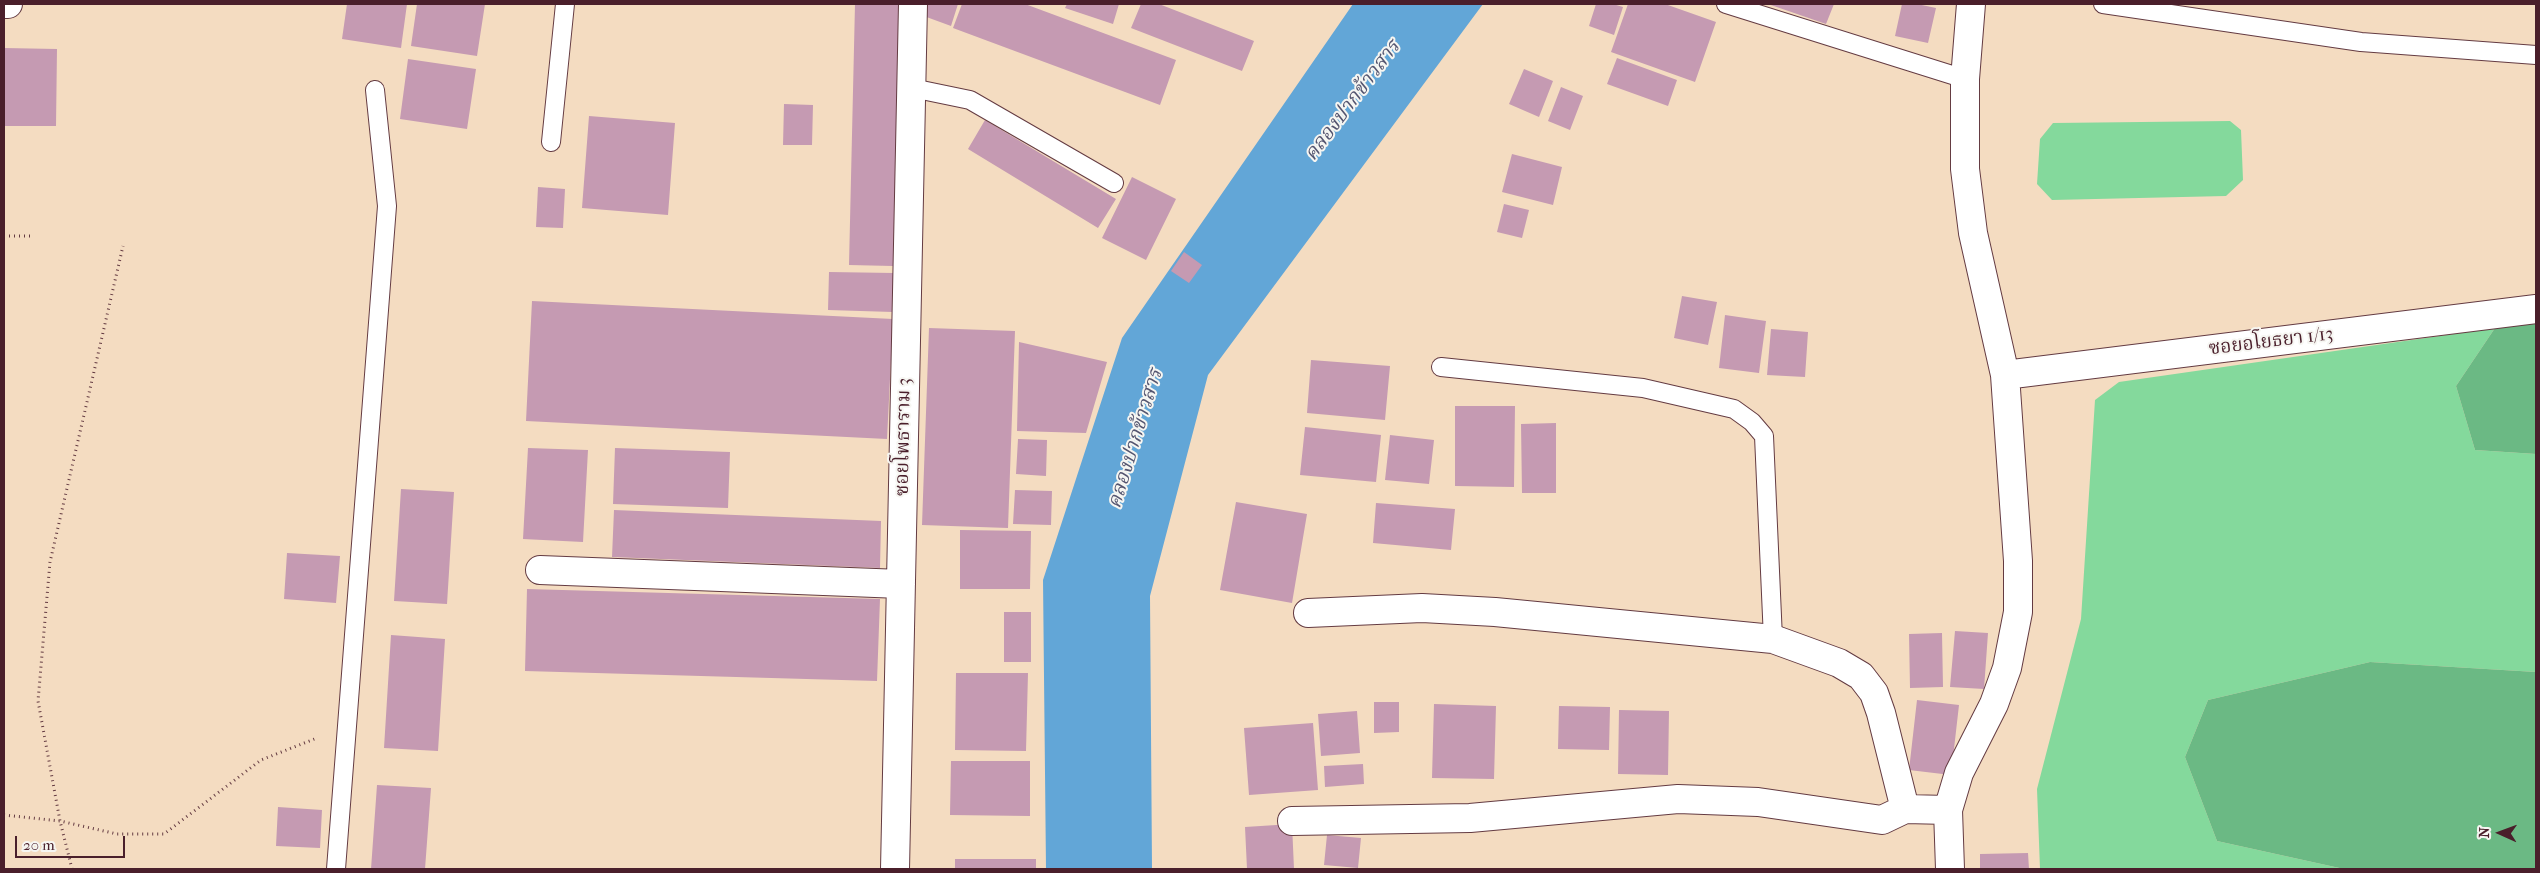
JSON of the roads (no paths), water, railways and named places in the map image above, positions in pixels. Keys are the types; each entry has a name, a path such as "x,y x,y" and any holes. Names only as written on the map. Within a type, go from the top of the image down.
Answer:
{"street":[{"name":"ซอยโพธาราม 3","path":"895,869 914,4"},
{"path":"1950,869 1948,810 1959,773 1994,704 2007,668 2018,612 2018,561 2005,376 1973,233 1965,169 1965,79 1971,4"},
{"name":"ซอยอโยธยา 1/13","path":"2005,376 2536,309"},
{"path":"540,570 902,584"},
{"path":"1308,613 1422,608 1495,612 1773,639 1839,662 1861,676 1874,693 1881,712 1905,809"},
{"path":"1292,821 1470,818 1678,799 1758,802 1882,820 1905,809 1948,810"}],"lane":[{"path":"551,142 565,4"},
{"path":"1726,4 1965,79"},
{"path":"2103,4 2361,42 2536,55"},
{"path":"912,88 970,100 1114,183"},
{"path":"336,869 349,726 387,206 375,90"},
{"path":"1441,367 1643,388 1734,409 1752,422 1764,436 1773,639"}],"water":[{"name":"คลองปากข้าวสาร","path":"1353,4 1483,4 1208,375 1150,596 1152,869 1046,869 1043,580 1122,338"}]}
